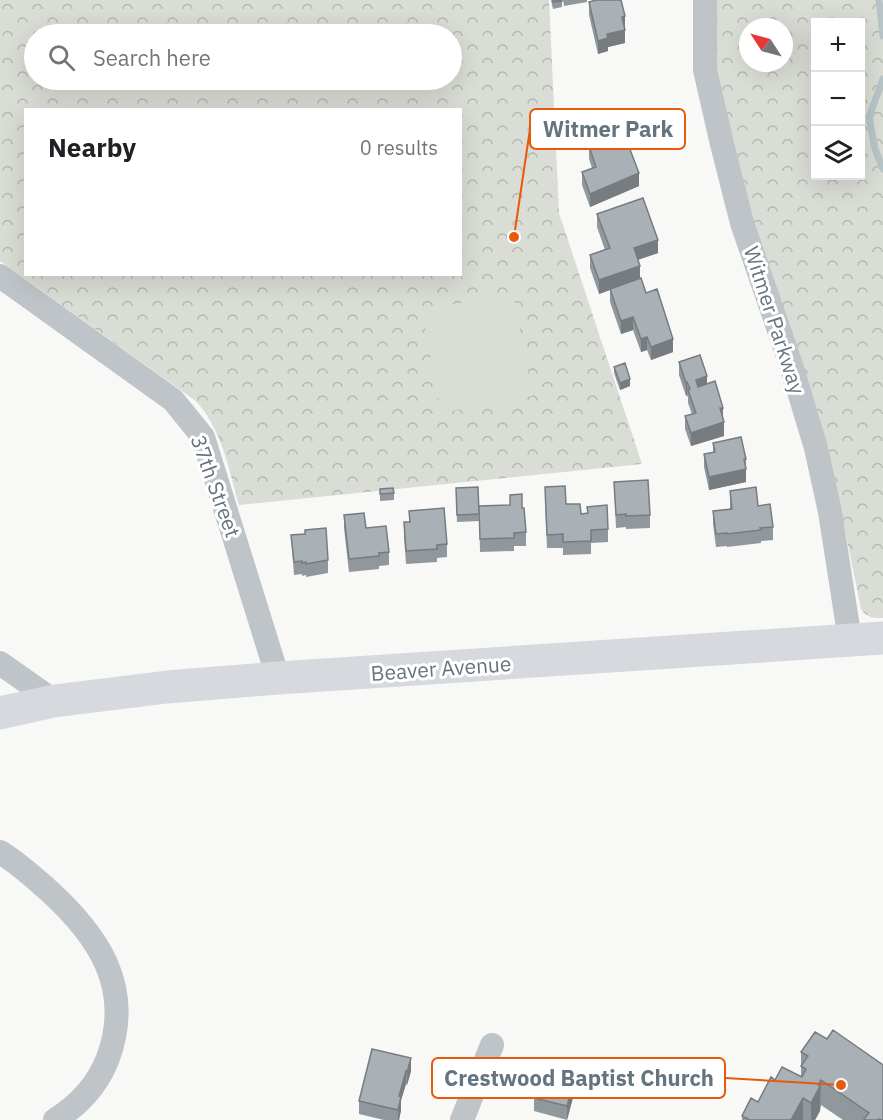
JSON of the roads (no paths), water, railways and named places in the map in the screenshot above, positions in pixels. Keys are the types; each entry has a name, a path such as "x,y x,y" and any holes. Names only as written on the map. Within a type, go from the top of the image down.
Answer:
{"main road":[{"name":"Beaver Avenue","path":"0,713 54,701 167,687 883,638"}],"street":[{"name":"Witmer Parkway","path":"705,0 705,70 742,223 816,448 830,512 850,640"},
{"name":"37th Street","path":"0,276 173,400 203,437 278,678"},
{"path":"0,663 54,701"},
{"path":"0,852 16,861 69,909 97,944 109,967 116,993 117,1020 112,1046 103,1071 88,1093 69,1112 56,1120"},
{"path":"462,1120 492,1045"}],"waterway":[{"path":"879,0 883,36"},
{"path":"883,79 869,117 875,149 883,169"}],"place":[{"name":"Witmer Park","path":"514,237"},
{"name":"Crestwood Baptist Church","path":"841,1085"}]}
